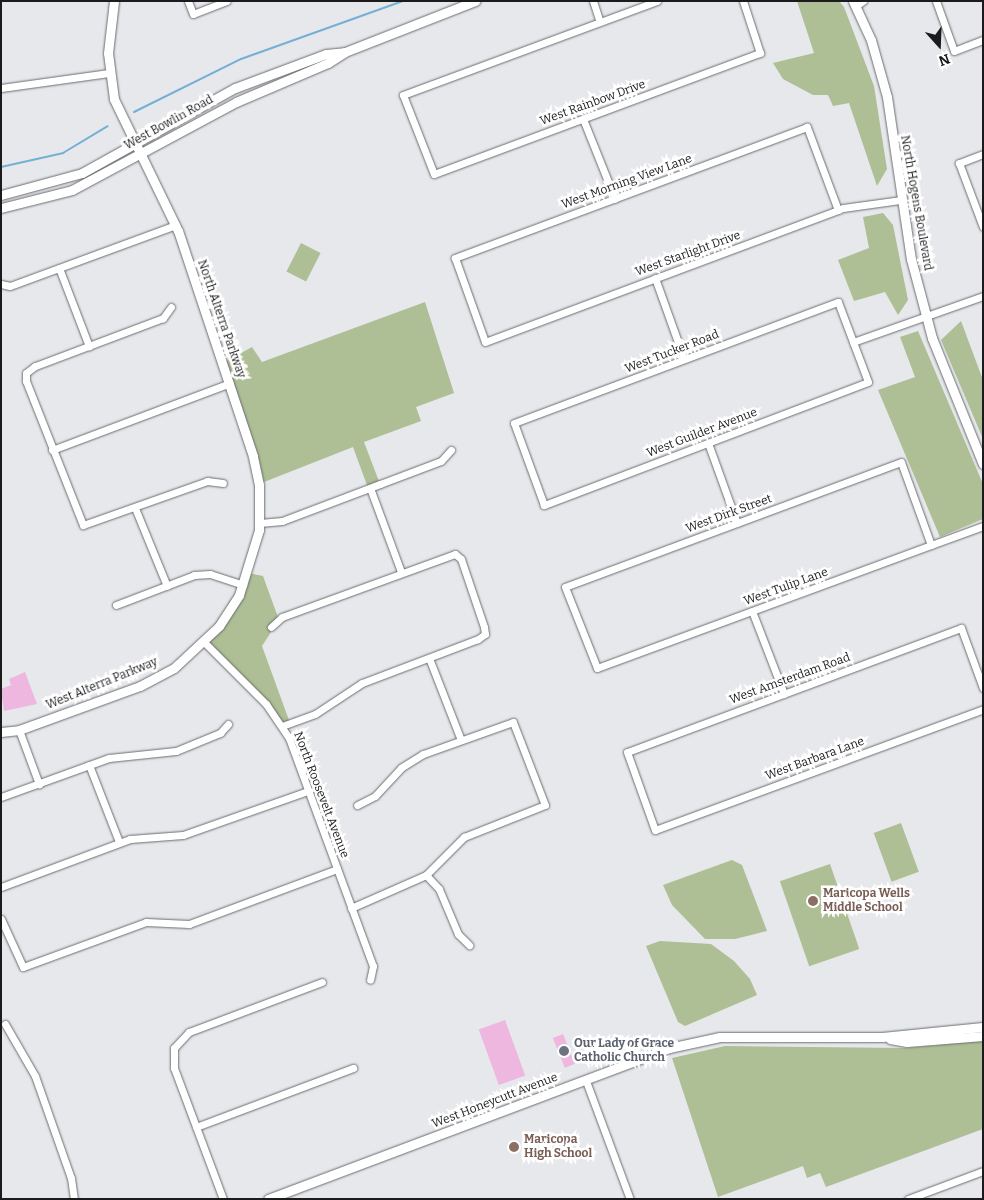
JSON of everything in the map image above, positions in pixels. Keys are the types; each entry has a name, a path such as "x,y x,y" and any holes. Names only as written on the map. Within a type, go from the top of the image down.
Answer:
{"street":[{"name":"North Alterra Parkway","path":"114,1 108,39 109,73 118,112 176,225 230,383 256,470 260,523 243,585 219,626 204,642"},
{"path":"188,1 193,14 226,1"},
{"name":"West Bowlin Road","path":"1,208 72,190 228,106 328,63 345,52 475,1"},
{"path":"592,1 600,22 657,1"},
{"name":"West Rainbow Drive","path":"600,22 403,95 434,174 760,53 743,1"},
{"path":"936,1 954,51 983,40"},
{"name":"North Hogens Boulevard","path":"857,3 887,97 910,260 945,378 983,464"},
{"name":"West Bowlin Road","path":"1,195 82,173 235,88 326,54 345,52"},
{"path":"1,88 109,73"},
{"path":"583,119 615,199"},
{"name":"West Morning View Lane","path":"485,342 455,258 807,127 838,210"},
{"path":"983,154 959,163 983,227"},
{"name":"West Starlight Drive","path":"485,342 838,210 871,202 901,200"},
{"path":"1,284 10,286 176,225"},
{"path":"59,268 90,346"},
{"path":"655,278 684,359"},
{"path":"853,342 983,296"},
{"name":"West Tucker Road","path":"544,505 514,423 838,302 853,342"},
{"path":"171,307 163,318 26,373 52,450 83,525 207,481 223,484"},
{"name":"West Guilder Avenue","path":"544,505 868,382 853,342"},
{"path":"52,450 230,383"},
{"path":"708,443 737,523"},
{"path":"260,523 282,521 441,461 451,450"},
{"name":"West Dirk Street","path":"597,668 565,587 901,462 932,545"},
{"path":"370,488 401,572"},
{"path":"135,508 167,586"},
{"name":"West Tulip Lane","path":"597,668 983,526"},
{"path":"271,627 282,617 401,572 455,554 460,559 485,634 430,658 362,682 315,714 282,726"},
{"path":"116,605 167,586 210,574 243,585"},
{"path":"752,611 784,694"},
{"name":"West Amsterdam Road","path":"655,830 627,752 961,628 983,688"},
{"name":"North Roosevelt Avenue","path":"204,642 266,704 282,726 308,791 372,966 370,980"},
{"name":"West Alterra Parkway","path":"1,732 19,730 158,678 204,642"},
{"path":"430,658 461,740"},
{"name":"West Barbara Lane","path":"655,830 983,709"},
{"path":"351,908 426,875 464,837 545,805 513,722 423,754 401,768 375,796 357,805"},
{"path":"1,797 128,753 176,752 220,733 228,724"},
{"path":"19,730 39,784"},
{"path":"89,765 119,842"},
{"path":"1,886 119,842 183,836 308,791"},
{"path":"1,919 23,967 146,922 189,924 337,869"},
{"path":"426,875 439,890 458,934 469,945"},
{"path":"223,1199 174,1068 174,1048 189,1032 322,982"},
{"path":"5,1024 16,1038 35,1076 71,1178 74,1199"},
{"name":"West Honeycutt Avenue","path":"268,1199 586,1081 669,1048 720,1037 882,1037 983,1026"},
{"name":"West Honeycutt Avenue","path":"882,1037 907,1042 983,1036"},
{"path":"196,1127 353,1068"},
{"path":"586,1081 630,1199"},
{"path":"908,1199 983,1171"}],"green space":[{"path":"797,1 839,1 844,7 874,86 887,169 877,186 849,103 833,106 828,95 813,95 783,79 773,63 814,53"},
{"path":"883,213 893,225 908,300 898,315 885,292 854,301 838,260 869,248 863,217"},
{"path":"301,243 321,253 306,281 286,272"},
{"path":"425,302 454,393 416,407 421,421 364,442 380,484 368,488 353,447 259,484 223,363 252,347 262,362"},
{"path":"961,321 983,380 983,439 941,340"},
{"path":"918,331 983,484 983,519 940,537 878,390 915,377 900,337"},
{"path":"248,573 263,576 279,620 262,646 290,723 282,726 204,642"},
{"path":"901,823 919,872 892,882 874,833"},
{"path":"732,860 742,865 767,931 735,939 705,939 672,905 663,885"},
{"path":"830,864 859,949 809,966 780,881"},
{"path":"660,941 711,944 734,961 750,979 757,995 685,1026 678,1022 646,946"},
{"path":"983,1041 983,1129 826,1187 820,1173 807,1178 803,1166 718,1197 672,1058 725,1046 906,1048"}],"building":[{"path":"25,672 37,704 4,711 1,689 11,685 9,679"},
{"path":"505,1020 525,1075 499,1085 479,1030"},
{"name":"Our Lady of Grace Catholic Church","path":"563,1034 575,1064 565,1068 553,1038"}],"waterway":[{"path":"134,112 241,59 403,1"},
{"path":"1,167 63,153 108,126"}],"place":[{"name":"Maricopa Wells Middle School","path":"813,901"},
{"name":"Our Lady of Grace Catholic Church","path":"564,1051"},
{"name":"Maricopa High School","path":"514,1147"}]}
